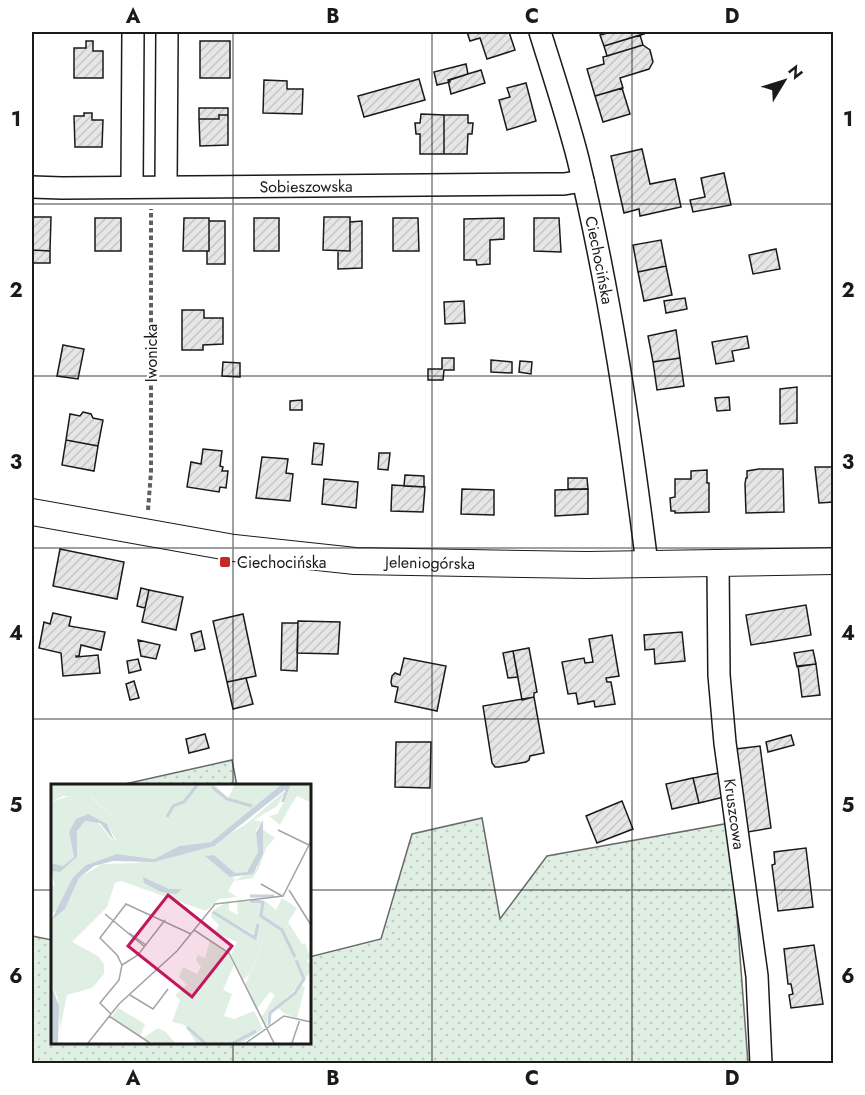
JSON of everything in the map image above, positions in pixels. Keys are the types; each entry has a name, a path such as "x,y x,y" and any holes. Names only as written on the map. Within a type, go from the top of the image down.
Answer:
{"street":[{"path":"133,32 150,186"},
{"path":"150,186 167,32"},
{"name":"Ciechocińska","path":"540,32 578,157 602,274 620,372 647,564"},
{"name":"Sobieszowska","path":"32,187 564,184 583,181"},
{"name":"Jeleniogórska","path":"32,512 234,548 355,561 647,564 834,561"},
{"name":"Kruszcowa","path":"718,563 718,675 757,976 761,1064"}],"path":[{"name":"Iwonicka","path":"148,516 151,472 150,186"}],"green space":[{"path":"232,760 237,784 125,784"},
{"path":"482,818 500,919 547,856 730,823 748,1063 32,1063 32,936 51,940 51,1044 310,1044 310,957 381,939 412,834"}],"building":[{"path":"467,32 509,32 515,50 487,59 480,38 470,41"},
{"path":"611,32 643,32 644,34 604,46 600,35"},
{"path":"640,35 643,45 607,56 604,46"},
{"path":"86,41 93,41 93,51 103,51 103,78 74,78 74,48 86,48"},
{"path":"200,41 230,41 230,78 200,78"},
{"path":"643,45 650,50 653,62 649,69 620,78 623,88 595,96 587,69 604,64 603,57"},
{"path":"466,64 468,74 437,85 434,72"},
{"path":"481,70 485,83 451,94 448,80"},
{"path":"419,79 425,100 364,117 358,96"},
{"path":"264,80 287,81 287,89 303,89 302,114 263,113"},
{"path":"526,83 536,121 507,130 499,100 510,97 507,88"},
{"path":"622,88 630,114 603,122 595,96"},
{"path":"199,108 228,108 228,115 219,115 219,119 199,119"},
{"path":"84,113 92,113 92,120 103,120 102,147 75,147 74,116 84,116"},
{"path":"421,114 444,115 444,154 420,154 420,134 416,134 415,123 420,123"},
{"path":"219,115 228,115 228,145 200,146 199,119 219,119"},
{"path":"444,115 468,115 468,123 473,123 472,134 468,134 467,154 444,154"},
{"path":"642,149 650,184 675,179 681,207 640,216 639,209 624,213 611,156"},
{"path":"724,173 731,205 693,212 690,200 705,197 701,178"},
{"path":"32,217 51,217 50,251 32,250"},
{"path":"324,217 350,217 350,251 323,250"},
{"path":"95,218 121,218 121,251 95,251"},
{"path":"184,218 209,218 209,251 183,251"},
{"path":"254,218 279,218 279,251 254,251"},
{"path":"393,218 418,218 419,251 393,251"},
{"path":"504,218 504,239 490,240 490,264 477,265 476,260 464,260 464,219"},
{"path":"534,218 559,218 561,252 534,251"},
{"path":"209,221 225,221 225,264 207,264"},
{"path":"362,221 362,268 338,269 338,251 350,251 350,222"},
{"path":"661,240 666,266 638,272 633,245"},
{"path":"776,249 780,269 753,274 749,255"},
{"path":"32,250 50,251 50,263 32,263"},
{"path":"666,266 672,295 644,301 638,272"},
{"path":"685,298 687,309 666,313 664,301"},
{"path":"464,301 465,323 445,324 444,302"},
{"path":"182,310 204,310 204,318 223,318 223,344 203,345 203,350 182,350"},
{"path":"676,330 680,358 653,362 648,336"},
{"path":"747,336 749,348 732,351 734,361 716,364 712,342"},
{"path":"63,345 84,349 78,379 57,376"},
{"path":"442,358 454,358 454,370 444,370 443,380 428,380 428,369 442,369"},
{"path":"680,358 684,386 657,390 653,362"},
{"path":"491,360 512,362 512,373 491,372"},
{"path":"520,361 532,362 531,374 519,372"},
{"path":"223,362 240,363 240,377 222,376"},
{"path":"797,387 797,423 780,424 780,389"},
{"path":"729,397 730,410 717,411 715,398"},
{"path":"302,400 302,410 290,410 290,401"},
{"path":"83,412 91,414 93,418 103,420 98,446 66,440 70,414 80,416"},
{"path":"66,440 98,446 94,471 62,465"},
{"path":"314,443 324,444 322,465 312,464"},
{"path":"203,449 222,451 220,466 223,467 222,471 228,471 226,488 220,487 219,492 187,487 191,462 201,464"},
{"path":"379,453 390,453 388,470 378,469"},
{"path":"262,457 288,459 286,473 293,474 290,501 256,498"},
{"path":"815,467 834,467 834,502 819,503"},
{"path":"783,469 784,512 746,513 747,471"},
{"path":"707,470 709,512 675,513 671,511 670,498 675,497 675,479 691,479 691,471"},
{"path":"405,475 424,476 424,487 404,486"},
{"path":"568,478 587,478 588,489 568,489"},
{"path":"324,479 358,482 356,508 322,504"},
{"path":"392,485 425,487 423,512 391,511"},
{"path":"462,489 494,490 494,515 461,514"},
{"path":"588,489 588,514 555,516 555,490"},
{"path":"60,549 124,562 117,599 53,586"},
{"path":"141,588 149,590 145,608 137,606"},
{"path":"149,590 183,597 176,630 142,622"},
{"path":"806,605 811,635 751,645 746,615"},
{"path":"53,613 71,617 69,626 105,632 101,650 81,645 79,656 76,656 76,657 98,655 100,673 63,676 61,653 39,648 44,622 50,624"},
{"path":"243,614 256,676 227,682 213,621"},
{"path":"298,621 340,622 338,654 297,653"},
{"path":"282,623 298,623 297,671 281,670"},
{"path":"201,631 205,649 195,651 191,634"},
{"path":"682,632 685,661 655,664 654,649 645,650 644,635"},
{"path":"612,635 619,676 606,678 607,682 611,682 615,704 595,707 594,701 578,704 576,693 568,694 562,662 584,658 585,663 593,662 589,639"},
{"path":"138,640 160,645 156,659 141,656"},
{"path":"529,648 537,692 534,693 534,697 522,700 513,651"},
{"path":"813,650 816,664 797,667 794,653"},
{"path":"513,651 518,677 508,678 503,653"},
{"path":"404,658 446,666 437,711 395,702 398,687 392,686 392,676 395,673 400,675"},
{"path":"138,659 141,670 129,673 127,661"},
{"path":"816,664 820,695 802,697 798,666"},
{"path":"246,678 253,704 233,709 227,682"},
{"path":"134,681 139,698 130,700 126,684"},
{"path":"534,697 544,753 530,756 526,762 495,767 492,763 483,706"},
{"path":"205,734 209,748 189,753 186,739"},
{"path":"791,735 794,745 768,752 766,742"},
{"path":"396,742 431,742 430,788 395,787"},
{"path":"760,746 771,828 748,832 736,749"},
{"path":"719,773 724,797 699,803 693,778"},
{"path":"693,778 699,803 672,809 666,784"},
{"path":"622,801 633,829 597,843 586,816"},
{"path":"806,848 813,907 778,911 772,865 775,864 774,852"},
{"path":"814,945 823,1004 791,1008 789,995 793,994 791,984 788,984 784,949"}],"place":[{"name":"Ciechocińska","path":"225,562"}]}
